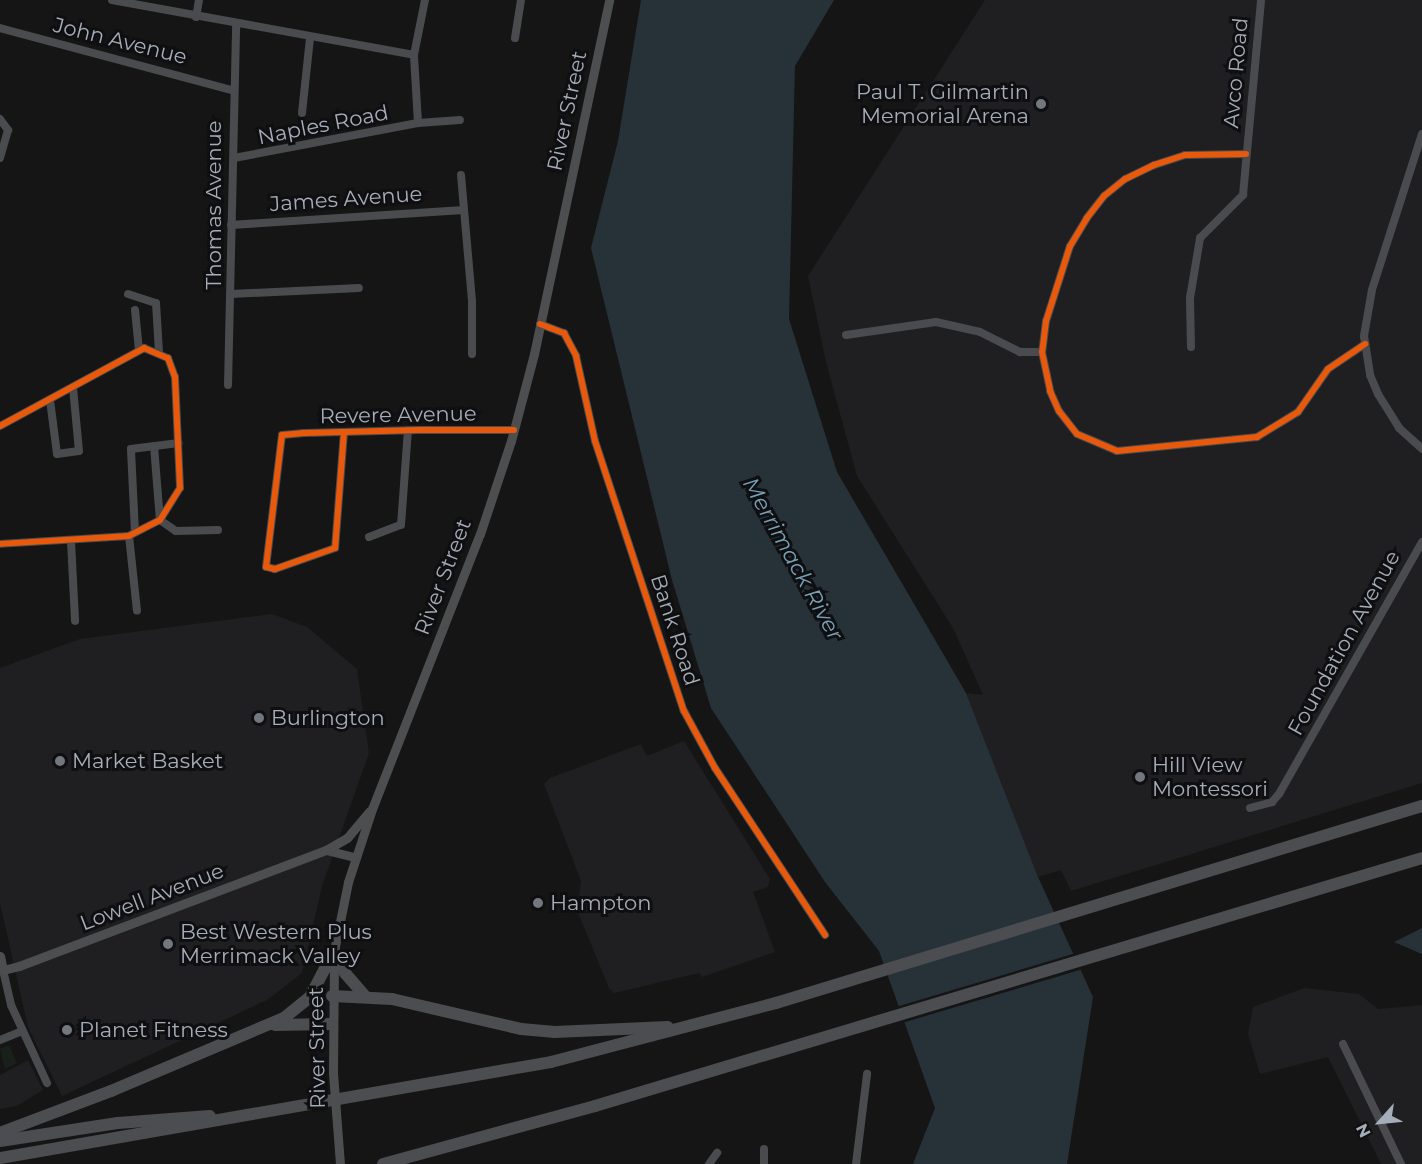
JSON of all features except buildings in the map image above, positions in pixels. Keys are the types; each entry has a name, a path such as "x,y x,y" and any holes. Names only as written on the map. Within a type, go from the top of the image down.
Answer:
{"highway":[{"path":"0,1158 481,1077 699,1025 1422,806"},
{"path":"383,1164 519,1128 1422,858"},
{"path":"334,951 345,973 365,996"},
{"path":"0,1133 269,1026 310,997 334,951"},
{"path":"332,996 365,996 521,1029 555,1032 615,1032 699,1025"},
{"path":"269,1026 331,1024"},
{"path":"0,1141 164,1118 256,1115"}],"main road":[{"name":"River Street","path":"340,1164 331,1024 334,951 355,857 480,534 514,430 540,324 609,0"},
{"name":"Lowell Avenue","path":"3,970 326,850 347,838 372,809"},
{"path":"326,850 355,857"},
{"path":"0,956 3,970"}],"street":[{"path":"112,0 310,38 414,54"},
{"path":"196,17 199,0"},
{"path":"418,123 414,54 425,0"},
{"path":"515,38 521,0"},
{"name":"Avco Road","path":"1191,347 1190,298 1200,238 1244,195 1261,0"},
{"name":"Thomas Avenue","path":"228,385 234,158 232,90 236,24"},
{"name":"John Avenue","path":"0,28 232,90"},
{"path":"302,113 310,38"},
{"path":"0,119 8,130 0,158"},
{"name":"Naples Road","path":"234,158 418,123 460,120"},
{"path":"1422,134 1372,290 1365,344 1370,375 1388,413 1422,449"},
{"path":"1246,154 1185,155 1125,179 1104,196 1070,246 1046,321 1042,352 1054,401 1077,434 1118,451 1149,451 1257,437 1281,426 1298,412 1328,369 1365,344"},
{"path":"461,175 472,354"},
{"name":"James Avenue","path":"231,225 464,210"},
{"path":"231,294 359,288"},
{"path":"128,294 156,303 159,352"},
{"path":"135,310 139,350"},
{"path":"846,335 936,322 971,329 1020,352 1042,352"},
{"name":"Bank Road","path":"540,324 564,333 576,356 595,441 684,711 715,768 825,935"},
{"path":"0,426 139,350 159,352 168,358 175,377 180,488 160,520 132,534 71,541 0,544"},
{"path":"50,400 57,454 79,451 73,388"},
{"path":"369,537 401,525 408,430"},
{"name":"Revere Avenue","path":"344,432 335,548 275,569 266,567 282,435 344,432 408,430 514,430"},
{"path":"137,611 132,534 132,449 179,443"},
{"path":"153,446 160,520"},
{"path":"160,520 176,531 218,530"},
{"path":"71,541 75,621"},
{"name":"Foundation Avenue","path":"1250,808 1272,802 1287,780 1422,542"},
{"path":"3,970 22,1031 47,1083"},
{"path":"0,1040 22,1031"},
{"path":"1343,1044 1401,1164"},
{"path":"856,1164 867,1074"},
{"path":"764,1149 764,1164"},
{"path":"710,1164 717,1153"}],"shaded area":[{"path":"985,0 1422,0 1422,783 1071,891 1061,870 1038,877 966,693 983,695 953,628 857,476 826,362 808,276"},
{"path":"272,614 307,627 357,669 369,753 322,886 302,973 267,1000 62,1096 28,1027 0,903 0,668 80,639"},
{"path":"684,741 770,879 768,887 753,892 775,952 702,977 699,973 614,993 609,988 577,910 581,881 544,784 550,778 641,744 647,756"},
{"path":"1304,988 1359,994 1378,1009 1422,1005 1422,1164 1381,1164 1328,1057 1260,1074 1248,1034 1253,1007"},
{"path":"9,1045 17,1063 5,1069 0,1049"},
{"path":"28,1060 43,1090 17,1106 0,1109 0,1075"}],"water":[{"name":"Merrimack River","path":"641,0 834,0 795,66 789,319 837,472 966,693 1038,877 1093,997 1067,1164 913,1164 935,1108 879,951 825,882 711,708 672,580 591,248 618,141"},
{"path":"1422,928 1422,954 1394,942"}],"pier":[{"path":"1076,953 1083,969 902,1023 896,1007"}],"cycle path":[{"path":"1246,154 1185,155 1154,165 1125,179 1104,196 1087,218 1070,246 1046,321 1042,352 1050,391 1059,411 1077,434 1117,451 1257,437 1298,412 1328,369 1365,344"},
{"path":"540,324 564,333 576,356 595,441 684,711 715,768 825,935"},
{"path":"0,426 144,348 168,358 175,377 180,488 160,520 129,536 0,544"},
{"path":"344,432 335,548 275,569 266,567 282,435 304,433 419,430 514,430"}],"place":[{"name":"Paul T. Gilmartin Memorial Arena","path":"1041,104"},
{"name":"Burlington","path":"259,718"},
{"name":"Market Basket","path":"60,761"},
{"name":"Hill View Montessori","path":"1140,777"},
{"name":"Hampton","path":"538,903"},
{"name":"Best Western Plus Merrimack Valley","path":"168,944"},
{"name":"Planet Fitness","path":"67,1030"}]}
